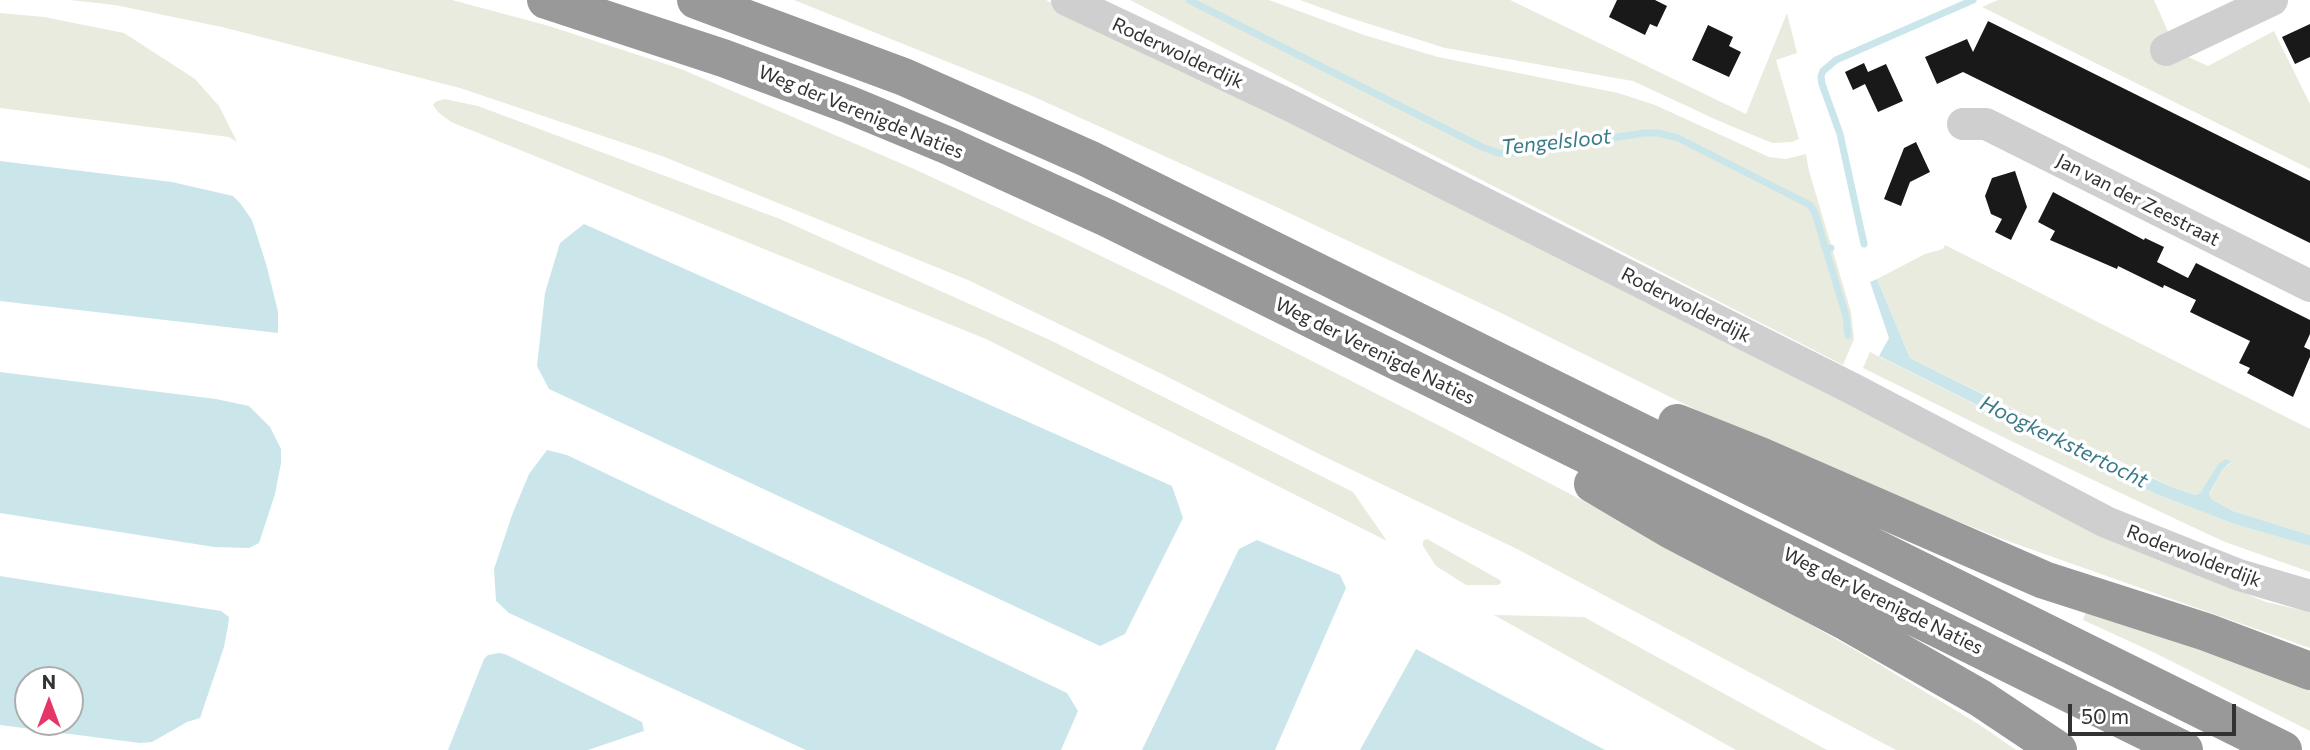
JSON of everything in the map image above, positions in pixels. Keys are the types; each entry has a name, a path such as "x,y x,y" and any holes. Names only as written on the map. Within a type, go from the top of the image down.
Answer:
{"highway":[{"name":"Weg der Verenigde Naties","path":"545,0 723,58 850,105 949,146 1107,218 2184,750"},
{"path":"696,0 904,77 1089,159 2283,750"},
{"path":"1317,322 1671,530 1847,622 1980,698 2058,750"},
{"path":"1424,323 1760,456 2044,579 2206,632 2310,671"}],"street":[{"name":"Roderwolderdijk","path":"1067,0 1287,104 1744,334 2106,523 2239,575 2310,596"},
{"path":"2166,50 2272,0"},
{"name":"Jan van der Zeestraat","path":"1963,124 1986,124 2310,286"}],"shaded area":[{"path":"70,0 452,0 549,26 681,69 914,169 1055,234 1440,426 1687,555 1857,651 1980,725 2016,750 1896,750 1517,549 968,280 662,156 460,88 222,27 115,5"},
{"path":"794,0 1046,0 2137,549 2266,602 2310,612 2310,648 2002,539 1753,438 1499,312 1270,204 1030,95"},
{"path":"1130,0 1269,0 1364,35 1438,57 1618,93 1655,105 1769,157 1786,159 1806,154 1851,312 1854,339 1843,365"},
{"path":"1300,0 1510,0 1746,114 1787,13 1797,53 1776,60 1799,139 1772,143 1633,81 1445,48"},
{"path":"1998,0 2154,0 2169,34 2153,41 2208,66 2274,31 2310,104 2310,169 1982,7"},
{"path":"0,13 44,17 124,33 195,79 219,106 237,142 229,137 0,108"},
{"path":"444,99 478,106 780,219 1052,341 1353,492 1387,541 986,339 451,122 433,105"},
{"path":"1945,245 2310,429 2310,535 2233,511 2211,499 2209,495 2222,470 2231,463 2218,464 2200,493 2195,495 2172,487 1910,358 1877,279 1925,254 1943,249"},
{"path":"1870,352 2156,494 2234,524 2310,546 2310,572 2225,542 1863,368"},
{"path":"1427,539 1501,583 1466,585 1436,566 1423,546 1423,541"},
{"path":"2090,602 2310,679 2310,731 2083,620"},
{"path":"1494,615 1584,617 1827,750 1736,750"}],"water":[{"path":"0,161 172,182 233,196 252,220 278,312 278,333 0,301"},
{"path":"584,224 1172,486 1183,518 1125,634 1100,646 549,389 537,366 545,293 560,243"},
{"path":"1877,279 1910,358 2130,468 2195,495 2200,493 2218,464 2226,459 2231,462 2222,470 2209,494 2211,499 2233,511 2310,535 2310,546 2234,524 2156,494 1879,356 1889,338 1870,282"},
{"path":"0,372 216,399 249,406 270,427 281,449 275,494 259,543 249,548 214,547 0,513"},
{"path":"547,450 567,455 1067,693 1078,711 1061,750 806,750 509,613 496,601 494,569 529,474"},
{"path":"1257,540 1340,575 1346,588 1275,750 1142,750 1239,549"},
{"path":"0,576 221,611 229,617 224,647 200,718 187,722 152,742 84,736 84,666 14,666 14,727 0,725"},
{"path":"1416,649 1605,750 1360,750"},
{"path":"499,653 642,722 644,731 588,750 448,750 484,659 488,655"}],"building":[{"path":"1617,0 1655,0 1667,6 1657,27 1650,24 1645,35 1609,17"},
{"path":"1988,21 2310,181 2310,243 1963,72 1937,84 1925,57 1967,39 1973,52"},
{"path":"2310,24 2310,57 2295,64 2282,37"},
{"path":"1708,25 1733,37 1729,46 1741,52 1729,77 1692,60"},
{"path":"1864,63 1868,72 1886,64 1903,101 1878,112 1865,84 1853,90 1845,72"},
{"path":"1916,142 1930,172 1910,182 1901,206 1884,199 1904,148"},
{"path":"2015,171 2027,207 2011,240 1995,232 2002,219 1991,214 1985,196 1992,178"},
{"path":"2053,192 2144,240 2145,238 2164,247 2157,262 2188,278 2196,263 2310,320 2310,334 2304,347 2310,350 2310,357 2293,397 2247,373 2250,368 2239,363 2250,341 2190,312 2196,300 2050,240 2055,231 2038,222"}],"waterway":[{"name":"Tengelsloot","path":"1189,0 1498,153 1514,153 1644,133 1678,138 1810,205 1826,250 1831,248"},
{"name":"Hoogkerkstertocht","path":"1864,244 1840,134 1822,84 1823,71 1836,60 1973,0"},
{"name":"Tengelsloot","path":"1826,250 1846,316 1848,335"}]}
